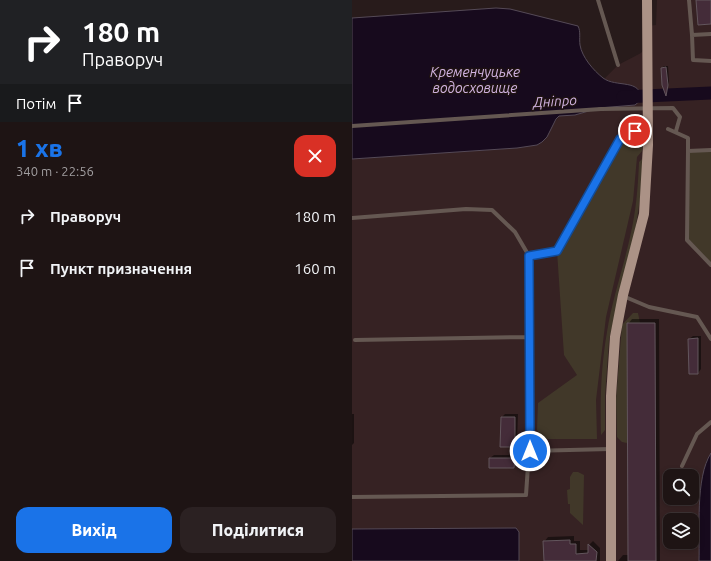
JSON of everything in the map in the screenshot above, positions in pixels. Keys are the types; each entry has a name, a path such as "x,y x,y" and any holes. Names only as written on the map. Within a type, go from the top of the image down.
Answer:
{"main road":[{"path":"611,561 610,449 611,396 615,337 622,295 644,214 648,145 647,0"}],"lane":[{"path":"598,0 618,65"},
{"path":"689,0 693,60 711,62"},
{"path":"692,35 711,34"},
{"path":"352,126 601,109 673,108 680,117 676,132"},
{"path":"668,129 688,138 687,240 711,265"},
{"path":"529,256 557,251 620,139 635,131"},
{"path":"688,151 711,150"},
{"path":"352,218 466,209 492,210 515,232 529,256 530,451 526,495 352,497"},
{"path":"622,295 649,307 697,316 711,339"},
{"path":"355,340 529,337"},
{"path":"682,466 697,434 711,422"},
{"path":"514,452 610,449"}],"shaded area":[{"path":"657,0 711,0 711,453 706,461 699,561 519,561 519,532 516,528 352,529 352,159 517,148 537,145 542,142 559,116 575,115 599,108 638,104 616,84 604,79 618,65 641,53 648,45 647,26 656,25"},
{"path":"635,131 642,132 642,151 637,157 633,201 606,317 596,400 597,439 544,439 537,430 538,403 577,375 564,355 557,251 620,139"},
{"path":"711,150 711,265 687,240 688,151"},
{"path":"642,159 642,186 634,238 609,340 605,396 605,430 601,435 601,383 603,358 609,320 632,228 639,162"},
{"path":"633,313 638,313 640,323 627,324 627,443 622,442 617,437 616,399 622,325"},
{"path":"573,472 578,472 584,475 583,525 570,513 570,504 568,504 567,490 570,489 570,477"}],"water":[{"name":"Кременчуцьке водосховище","path":"496,8 510,9 578,26 581,50 595,71 608,81 633,86 640,93 641,100 635,105 599,108 575,115 559,116 547,137 537,145 517,148 352,159 352,18"},
{"path":"711,453 711,561 699,561 700,490 706,464"},
{"path":"516,528 519,532 519,561 352,561 352,529"}],"building":[{"path":"696,0 711,0 711,24 698,25"},
{"path":"666,67 668,85 666,96 662,85 661,68"},
{"path":"627,323 655,323 656,561 628,561"},
{"path":"698,338 698,374 689,374 688,339"},
{"path":"501,417 515,417 515,447 500,447"},
{"path":"489,458 515,458 514,468 489,468"},
{"path":"570,540 570,544 576,544 576,554 588,553 588,544 597,552 596,561 544,561 543,541"}],"waterway":[{"name":"Дніпро","path":"623,97 711,93"}],"route":[{"path":"530,451 529,256 557,251 620,139 635,131"}]}
